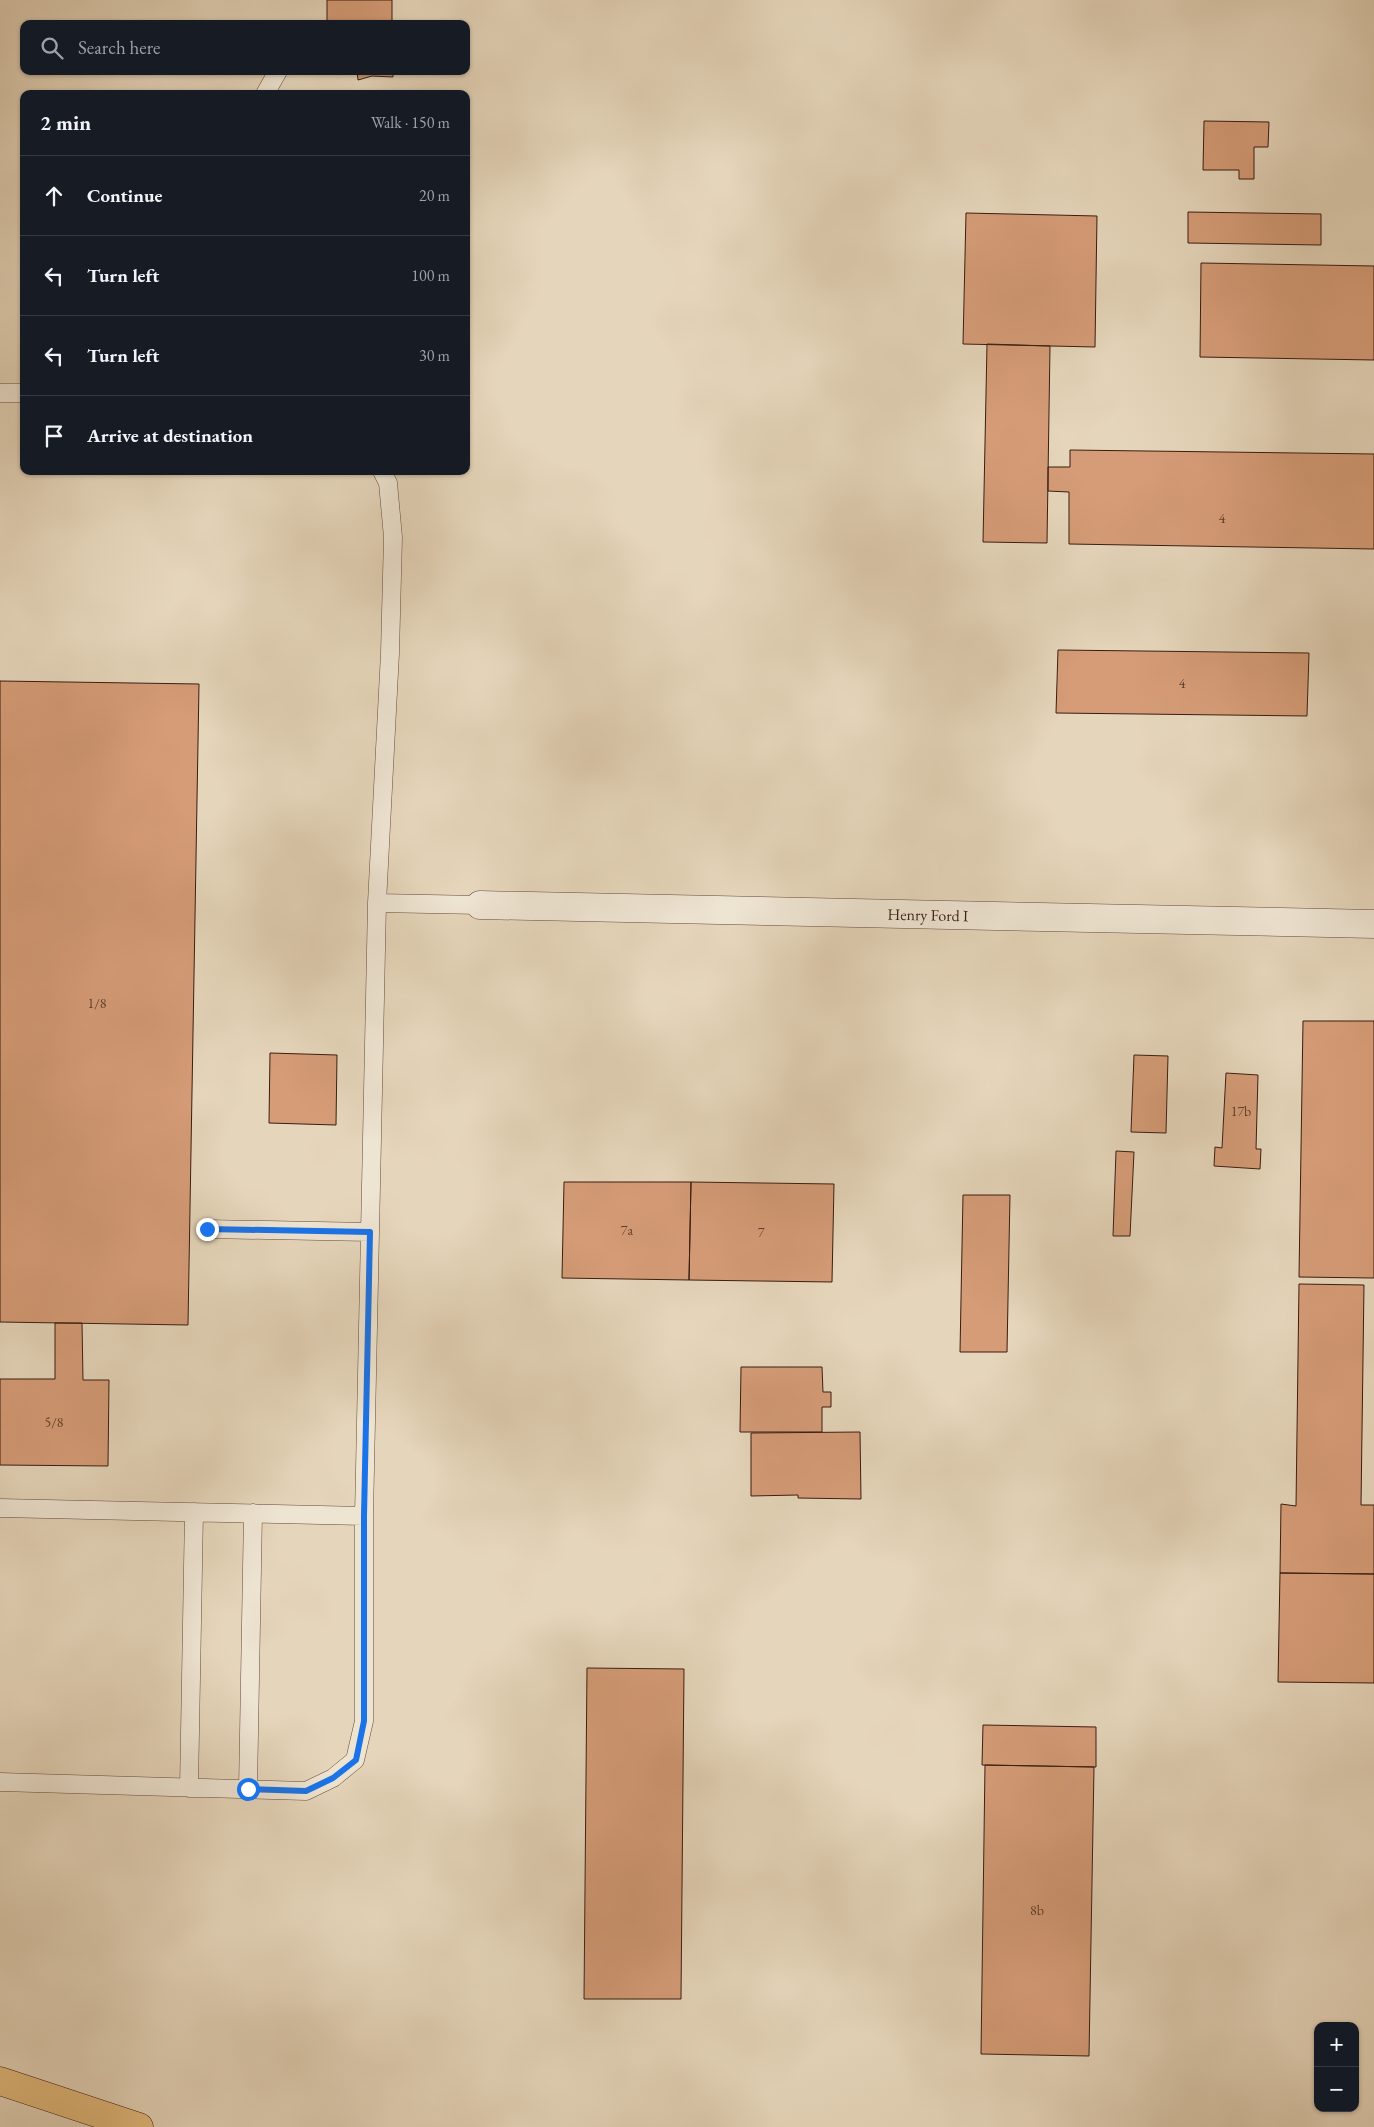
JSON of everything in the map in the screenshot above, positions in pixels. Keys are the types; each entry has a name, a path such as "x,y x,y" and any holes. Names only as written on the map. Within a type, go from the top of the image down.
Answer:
{"main road":[{"path":"0,2082 139,2127"}],"street":[{"name":"Henry Ford I","path":"480,905 1374,924"}],"lane":[{"path":"267,90 276,75"},
{"path":"0,393 20,393"},
{"path":"0,1782 306,1791 333,1778 356,1760 364,1721 364,1516 377,903 390,653 393,538 388,483 384,475"},
{"path":"377,903 480,905"},
{"path":"207,1229 370,1232"},
{"path":"0,1508 364,1516"},
{"path":"189,1788 194,1512"},
{"path":"248,1789 252,1513"}],"building":[{"path":"327,0 392,0 392,20 327,20"},
{"path":"357,75 393,75 393,77 372,76 358,80"},
{"path":"1204,121 1269,122 1268,147 1254,147 1254,179 1239,179 1239,170 1203,170"},
{"path":"1188,212 1321,214 1321,245 1188,243"},
{"path":"966,213 1097,216 1095,347 963,344"},
{"path":"1201,263 1374,266 1374,360 1200,357"},
{"path":"987,344 1050,346 1047,543 983,542"},
{"path":"1070,450 1374,454 1374,549 1069,544 1069,492 1048,491 1048,467 1070,467"},
{"path":"1058,650 1309,653 1307,716 1056,713"},
{"path":"0,681 199,684 188,1325 0,1322"},
{"path":"1303,1021 1374,1021 1374,1278 1299,1277"},
{"path":"270,1053 337,1055 336,1125 269,1123"},
{"path":"1134,1055 1168,1056 1166,1133 1131,1132"},
{"path":"1226,1073 1258,1075 1256,1149 1261,1149 1260,1169 1214,1166 1215,1147 1222,1148"},
{"path":"1116,1151 1134,1152 1130,1236 1113,1236"},
{"path":"564,1182 691,1182 689,1280 562,1278"},
{"path":"691,1182 834,1184 832,1282 689,1280"},
{"path":"963,1195 1010,1195 1007,1352 960,1352"},
{"path":"1299,1284 1364,1285 1361,1505 1374,1505 1374,1574 1280,1573 1281,1504 1296,1506"},
{"path":"55,1323 82,1323 83,1380 109,1380 108,1466 0,1465 0,1379 55,1379"},
{"path":"741,1367 822,1367 823,1392 831,1392 831,1407 822,1407 822,1432 740,1432"},
{"path":"860,1432 861,1499 798,1498 798,1495 751,1496 751,1433"},
{"path":"1280,1573 1374,1574 1374,1683 1278,1682"},
{"path":"587,1668 684,1669 681,1999 584,1999"},
{"path":"983,1725 1096,1727 1096,1767 982,1765"},
{"path":"985,1765 1094,1767 1089,2056 981,2054"}],"route":[{"path":"207,1229 370,1232 364,1516 364,1721 356,1760 333,1778 306,1791 248,1789"}]}
